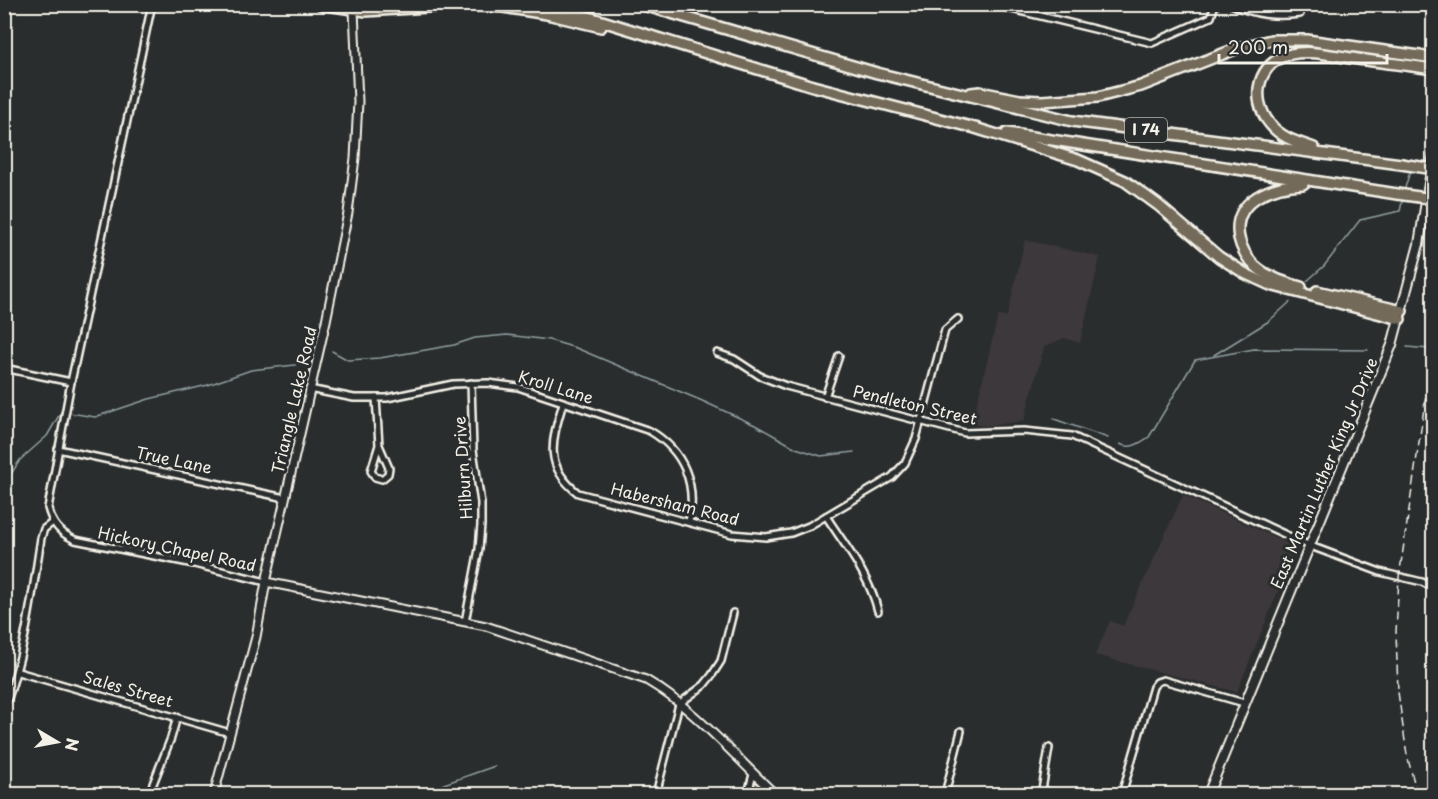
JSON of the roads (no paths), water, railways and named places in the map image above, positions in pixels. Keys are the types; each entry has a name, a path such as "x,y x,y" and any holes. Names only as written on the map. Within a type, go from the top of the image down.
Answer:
{"highway":[{"path":"320,4 353,8 459,5 503,7 567,18 626,34 648,34"},
{"name":"I 74","path":"547,4 813,86 975,128 1434,199"},
{"name":"I 74","path":"640,4 877,73 1072,121 1434,169"},
{"path":"663,4 690,19"},
{"path":"961,94 980,92 1020,100 1042,101 1098,97 1141,86 1238,48 1271,40 1307,40 1434,58"},
{"path":"1333,154 1288,140 1270,124 1260,106 1258,87 1264,72 1275,60 1292,54 1316,53 1434,69"},
{"path":"975,128 1078,160 1125,181 1158,205 1219,257 1246,274 1270,285 1401,315"},
{"path":"1330,184 1288,184 1266,190 1252,200 1242,212 1237,229 1241,245 1254,265 1279,280 1401,315"}],"main road":[{"name":"East Martin Luther King Jr Drive","path":"1208,795 1308,545 1372,397 1401,315 1419,244 1434,153"}],"street":[{"path":"4,709 18,672 41,538 44,529 53,522 48,501 152,4"},
{"path":"991,4 1152,43 1211,17 1215,4"},
{"path":"1231,4 1244,10 1270,16 1300,14"},
{"name":"Triangle Lake Road","path":"214,795 256,637 266,582 339,263 355,158 358,102 353,8"},
{"name":"Habersham Road","path":"563,402 553,437 552,451 558,470 569,486 578,493 732,534 766,537 791,533 809,526 892,477 905,463 916,439 945,330 958,319"},
{"name":"Pendleton Street","path":"717,353 734,359 760,376 786,386 964,434 1024,430 1072,436 1308,545 1380,572 1422,582 1434,588"},
{"path":"825,397 839,356"},
{"path":"4,368 72,382"},
{"name":"Kroll Lane","path":"309,389 354,398 376,398 398,396 453,384 471,383 518,387 650,431 669,444 682,460 689,478 692,500 689,522"},
{"name":"Hilburn Drive","path":"465,622 479,549 481,525 481,503 473,450 471,383"},
{"path":"376,398 379,446 389,468 385,477 378,479 372,475 371,467 379,446"},
{"name":"True Lane","path":"58,449 285,498"},
{"path":"826,516 864,573 878,611"},
{"name":"Hickory Chapel Road","path":"53,522 59,531 75,540 194,564 266,582 465,622 634,675 661,688 775,795"},
{"path":"657,795 679,704 704,685 721,661 733,613"},
{"name":"Sales Street","path":"18,672 230,733"},
{"path":"1122,795 1153,687 1157,682 1163,680 1244,703"},
{"path":"149,795 177,717"},
{"path":"945,795 961,731"},
{"path":"1042,790 1049,748"},
{"path":"748,795 753,774"},
{"path":"1033,795 1042,790 1058,795"}],"waterway":[{"path":"1404,191 1412,170"},
{"path":"1307,281 1324,266 1360,220 1400,211 1403,198"},
{"path":"1214,355 1269,321 1290,302"},
{"path":"332,351 348,360 380,358 454,345 475,338 507,335 549,340 576,348 700,400 755,425 796,448 821,456 854,452"},
{"path":"1407,347 1429,349"},
{"path":"1120,444 1132,446 1149,437 1195,360 1254,349 1368,350"},
{"path":"70,413 95,417 149,399 208,385 251,370 295,365 308,351"},
{"path":"4,485 20,460 47,436 61,412"},
{"path":"1054,419 1108,438"},
{"path":"427,794 444,784 495,766"}],"railway":[{"path":"1417,794 1407,755 1398,692 1396,632 1399,577 1434,341"}]}
